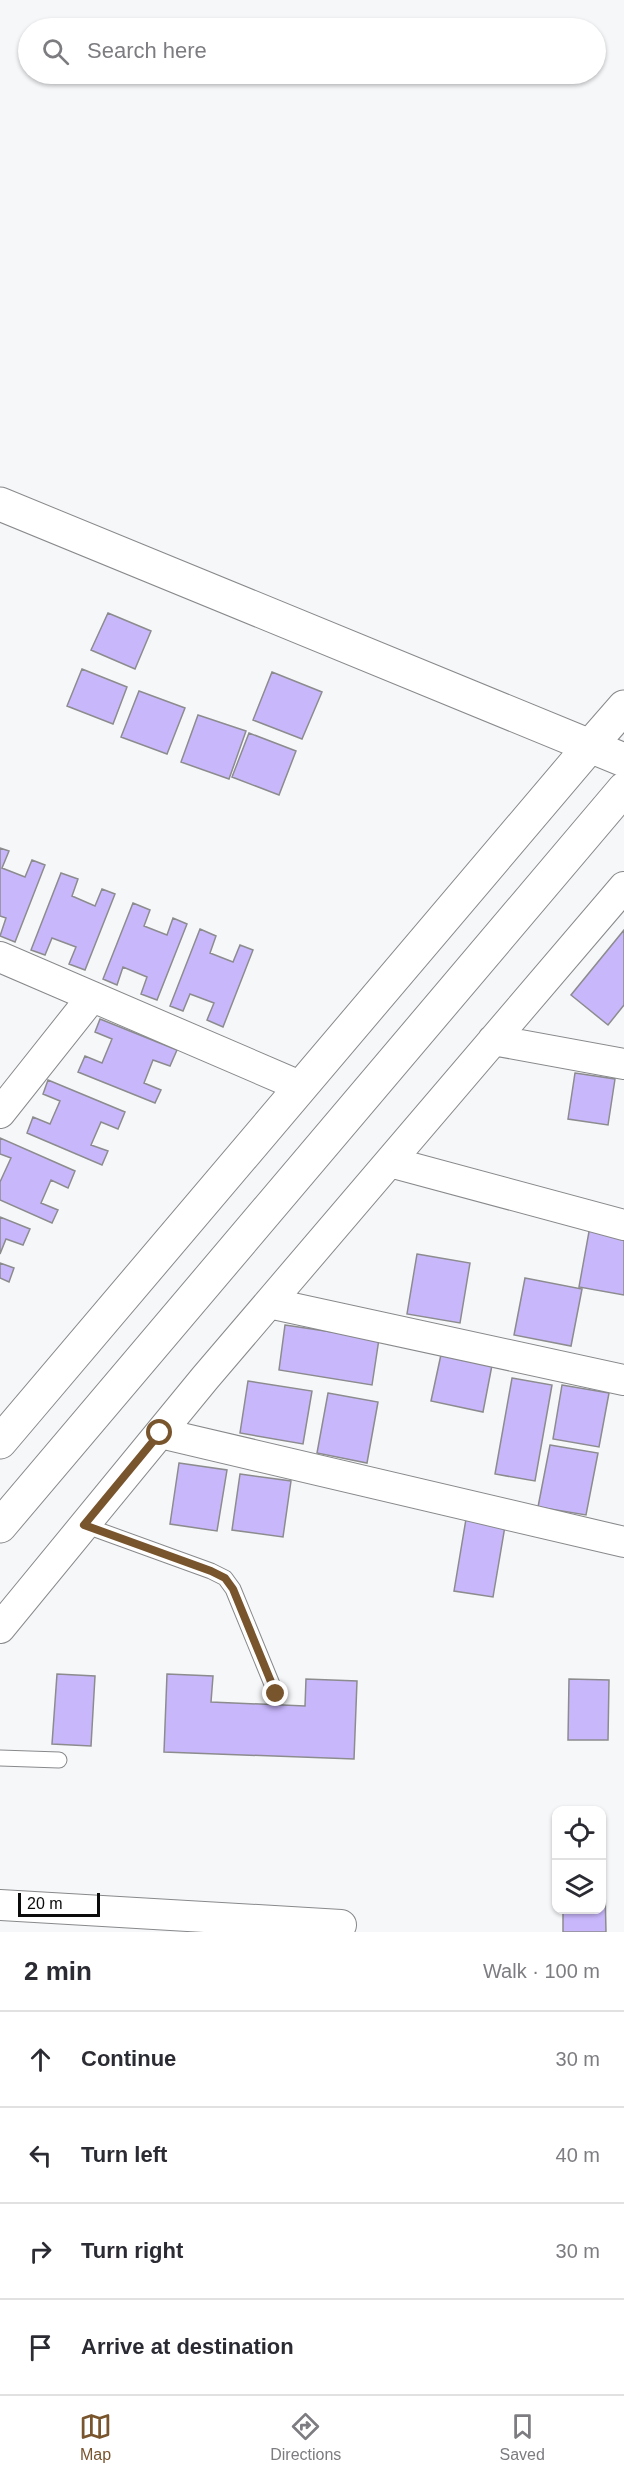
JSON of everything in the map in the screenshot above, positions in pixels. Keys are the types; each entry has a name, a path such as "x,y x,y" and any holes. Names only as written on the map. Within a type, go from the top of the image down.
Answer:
{"main road":[{"path":"1,507 624,760"},
{"path":"0,1443 624,707"},
{"path":"0,1526 624,789"}],"street":[{"path":"0,1628 269,1303 624,887"},
{"path":"0,957 302,1087"},
{"path":"0,1113 92,997"},
{"path":"494,1040 624,1064"},
{"path":"390,1162 624,1225"},
{"path":"269,1303 624,1380"},
{"path":"160,1433 624,1542"},
{"path":"0,1905 341,1925"}],"lane":[{"path":"84,1525 225,1578 233,1589 276,1694"},
{"path":"0,1758 59,1760"}],"building":[{"path":"108,613 151,631 135,669 91,650"},
{"path":"82,669 127,687 113,724 67,706"},
{"path":"272,672 322,692 302,739 253,720"},
{"path":"139,691 185,708 167,754 121,737"},
{"path":"198,715 246,731 229,779 181,762"},
{"path":"249,733 296,751 279,795 232,777"},
{"path":"0,848 9,851 2,868 25,877 32,860 45,865 15,942 0,936 6,918 0,916"},
{"path":"61,873 78,879 72,896 95,906 102,889 115,894 85,970 69,964 76,947 52,938 45,955 31,950"},
{"path":"133,903 150,910 144,926 167,935 173,918 187,924 157,1000 141,994 147,977 123,967 117,985 103,979"},
{"path":"200,929 216,936 210,953 233,962 240,945 253,950 223,1027 207,1020 214,1003 190,994 183,1011 170,1006"},
{"path":"624,930 624,1005 608,1025 571,995"},
{"path":"100,1019 177,1050 170,1066 153,1060 144,1083 161,1090 155,1103 78,1072 85,1056 102,1063 112,1039 95,1032"},
{"path":"575,1073 615,1079 608,1125 568,1119"},
{"path":"48,1080 125,1112 118,1129 101,1122 91,1145 108,1151 102,1165 27,1133 33,1117 50,1124 60,1101 43,1094"},
{"path":"0,1138 75,1171 68,1188 51,1180 41,1203 58,1210 52,1223 0,1200 0,1182 11,1158 0,1154"},
{"path":"0,1217 30,1229 23,1245 6,1239 0,1254"},
{"path":"590,1226 624,1232 624,1295 579,1287"},
{"path":"417,1254 470,1263 460,1323 407,1314"},
{"path":"0,1263 14,1268 9,1282 0,1278"},
{"path":"525,1278 582,1289 571,1346 514,1335"},
{"path":"285,1325 379,1339 372,1385 279,1370"},
{"path":"442,1350 493,1360 483,1412 431,1401"},
{"path":"512,1378 552,1385 535,1481 495,1474"},
{"path":"248,1381 312,1391 303,1444 240,1433"},
{"path":"562,1385 609,1393 599,1447 553,1439"},
{"path":"328,1393 378,1402 367,1463 317,1453"},
{"path":"550,1445 598,1453 586,1515 538,1507"},
{"path":"179,1463 227,1470 217,1531 170,1524"},
{"path":"240,1474 291,1481 283,1537 232,1530"},
{"path":"466,1519 505,1526 493,1597 454,1591"},
{"path":"57,1674 95,1676 91,1746 52,1744"},
{"path":"167,1674 213,1676 211,1702 305,1706 306,1679 357,1681 354,1759 164,1752"},
{"path":"569,1679 609,1680 608,1740 568,1740"},
{"path":"563,1914 606,1914 606,1932 563,1932"}],"route":[{"path":"160,1433 84,1525 225,1578 233,1589 276,1694"}]}
